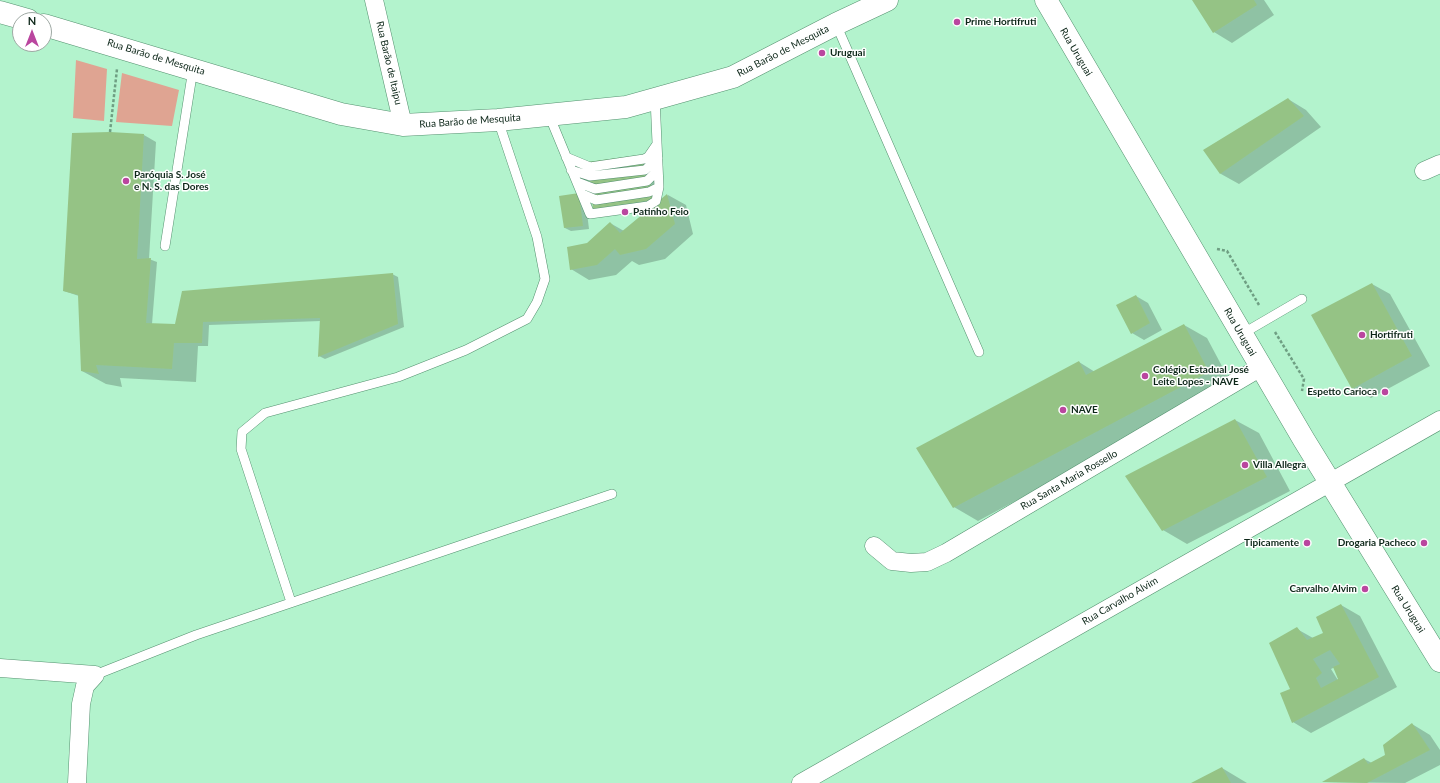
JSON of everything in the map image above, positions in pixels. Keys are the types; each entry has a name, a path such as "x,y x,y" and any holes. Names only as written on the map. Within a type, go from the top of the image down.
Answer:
{"main road":[{"name":"Rua Barão de Mesquita","path":"52,26 342,114 403,125 498,120 626,107 733,77 836,24 887,0"},
{"name":"Rua Uruguai","path":"1046,0 1329,482 1440,661"},
{"path":"0,12 12,15"}],"street":[{"name":"Rua Barão de Itaipu","path":"374,0 403,125"},
{"name":"Rua Santa Maria Rossello","path":"874,546 892,561 911,563 926,562 946,553 1261,367"},
{"name":"Rua Carvalho Alvim","path":"801,783 1440,420"},
{"path":"0,668 95,674"},
{"path":"77,783 81,704 86,686 95,674"}],"lane":[{"path":"836,24 979,352"},
{"path":"165,246 193,68"},
{"path":"549,115 588,212 592,214 648,206 656,201 659,187 655,98"},
{"path":"291,602 241,449 242,432 265,413 398,377 466,350 527,319 537,302 545,279 537,237 498,120"},
{"path":"566,157 590,167 644,159 648,157 657,144"},
{"path":"571,170 590,176 645,170 658,158"},
{"path":"576,182 595,188 646,181 658,170"},
{"path":"582,194 596,200 649,192 659,187"},
{"path":"1242,334 1302,299"},
{"path":"95,674 196,634 612,494"}],"path":[{"path":"110,132 119,46"}],"shaded area":[{"path":"76,60 107,69 104,121 73,118"},
{"path":"122,73 179,90 172,126 116,122"}],"building":[{"path":"1192,0 1254,0 1257,5 1213,33"},
{"path":"1288,98 1304,116 1220,174 1203,150"},
{"path":"110,132 144,134 137,259 151,258 146,323 175,324 182,291 393,273 398,324 318,357 320,318 203,322 202,343 174,343 172,369 96,365 99,374 81,371 78,295 63,291 72,133"},
{"path":"647,154 653,200 593,209 587,162"},
{"path":"579,193 583,226 564,228 559,196"},
{"path":"667,194 675,224 646,249 620,255 615,249 597,265 570,270 567,247 587,243 610,222 620,233"},
{"name":"Hortifruti","path":"1372,283 1412,356 1352,389 1311,315"},
{"path":"1136,295 1150,323 1131,334 1116,305"},
{"name":"NAVE","path":"1184,324 1209,372 953,508 916,448 1079,361 1086,375"},
{"path":"1235,419 1267,477 1162,531 1125,476"},
{"path":"1341,604 1379,677 1292,723 1280,693 1290,689 1269,643 1297,627 1307,640 1323,633 1316,617","holes":["1330,650 1340,664 1333,667 1338,679 1321,688 1316,678 1322,673 1313,659"]},
{"path":"1412,723 1430,750 1367,783 1322,782 1364,758 1368,764 1385,755 1383,745"},
{"path":"1222,767 1231,783 1191,783"}],"place":[{"name":"Prime Hortifruti","path":"957,22"},
{"name":"Uruguai","path":"822,53"},
{"name":"Paróquia S. José e N. S. das Dores","path":"126,181"},
{"name":"Patinho Feio","path":"625,212"},
{"name":"Hortifruti","path":"1362,335"},
{"name":"Colégio Estadual José Leite Lopes - NAVE","path":"1145,376"},
{"name":"Espetto Carioca","path":"1385,392"},
{"name":"NAVE","path":"1063,410"},
{"name":"Villa Allegra","path":"1245,465"},
{"name":"Tipicamente","path":"1307,543"},
{"name":"Drogaria Pacheco","path":"1424,543"},
{"name":"Carvalho Alvim","path":"1365,589"}]}
